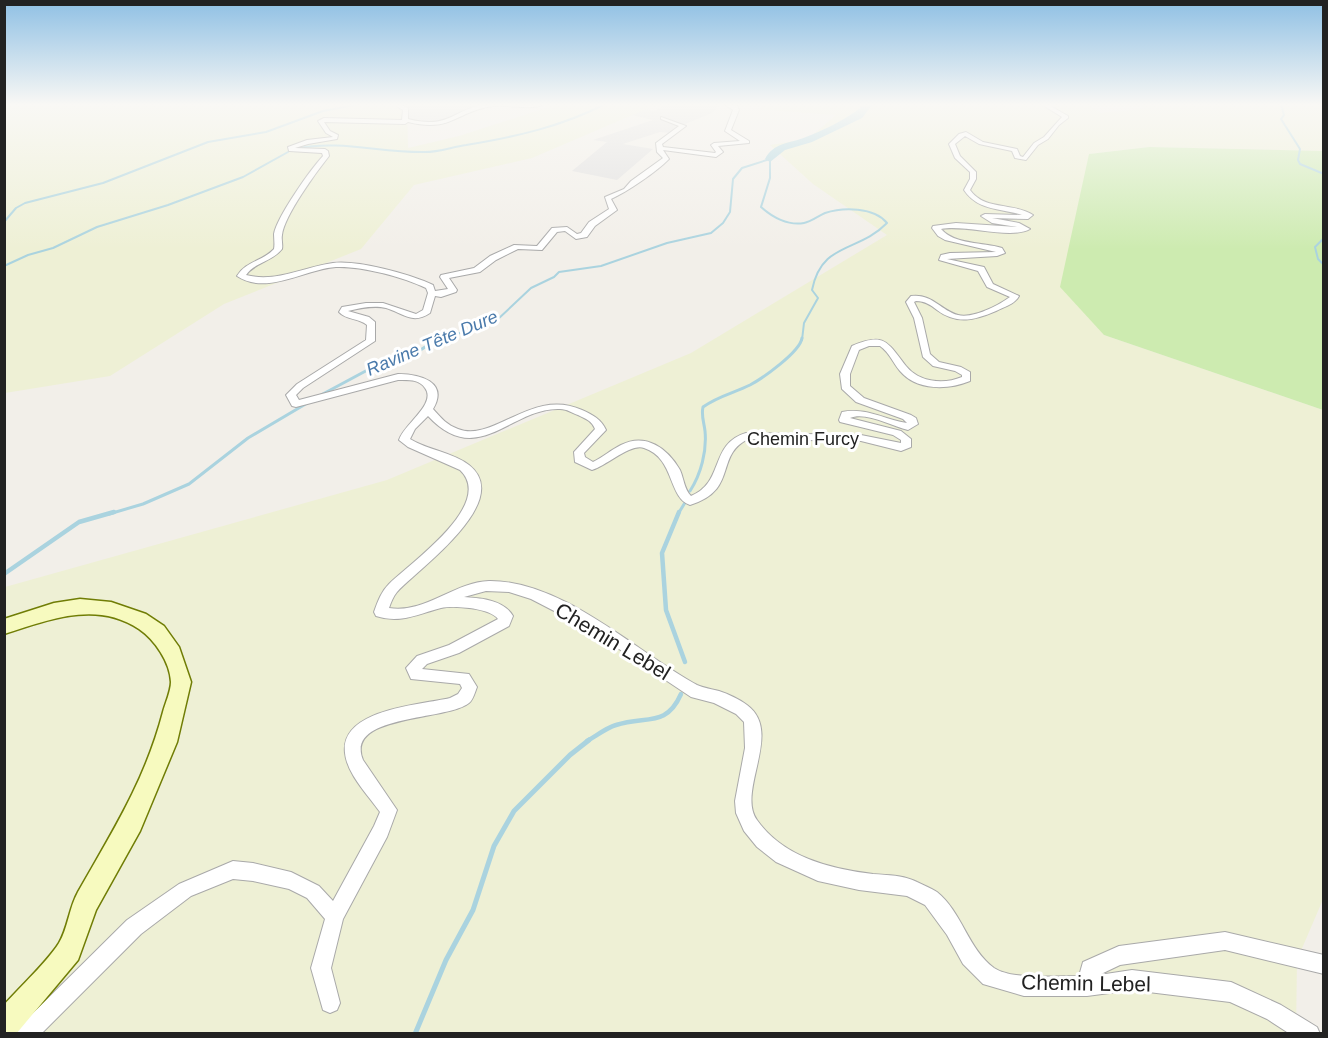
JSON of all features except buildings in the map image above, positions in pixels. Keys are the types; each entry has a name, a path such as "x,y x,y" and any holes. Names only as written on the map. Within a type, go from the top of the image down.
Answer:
{"street":[{"path":"325,152 326,156 309,175 279,232 278,249 274,254 245,269 242,276 257,281 272,280 336,265 406,277 430,287 432,293 427,310 414,317 387,306 374,305 345,309 343,312 345,314 366,319 372,324 370,341 300,386 291,395 296,404 349,392 378,382 414,377 423,380 430,387 433,396 428,410"},
{"path":"432,293 441,294 453,290 444,277 448,274 477,270 493,258 517,248 539,248 555,230 567,229 576,237 584,235 592,224 613,210 607,198 626,190 633,182 667,158 661,152"},
{"path":"698,152 716,155 719,152"},
{"name":"Chemin Furcy","path":"428,410 445,428 455,433 466,434 497,429 538,410 559,406 570,408 594,419 601,430 579,452 579,459 592,466 605,462 626,447 638,443 648,445 666,460 676,474 681,492 690,501 700,499 719,481 727,448 736,439 746,436 861,438 902,448 907,445 906,439 897,433 844,420 846,414 854,412 897,425 908,427 913,424 912,420 907,417 860,400 845,387 845,374 855,348 874,342 884,345 905,371 914,378 946,386 967,379 967,374 958,369 936,364 926,355 918,318 910,302 920,297 928,299 954,316 962,318 974,317 1013,300 1015,296 990,288 981,269 943,260 944,257 950,255 1001,253 999,249 953,240 942,235 936,228 943,225 996,230 1026,229 1021,225 990,221 985,216 1028,217 1029,215 983,205 969,195 967,190 973,178 973,171 957,157 955,152"},
{"name":"Chemin Furcy","path":"1016,152 1017,157 1024,159 1029,152"},
{"name":"Chemin Lebel","path":"428,410 408,429 404,440 418,450 456,463 470,474 475,489 473,504 464,519 393,588 385,599 381,612 392,616 408,615 438,601 486,586 512,586 577,615 696,692 717,698 741,709 752,719 754,729 753,748 743,801 744,813 763,842 782,856 818,872 909,886 931,899 954,928 970,957 990,977 1024,986 1087,986 1132,980 1231,992 1274,1012 1310,1034"},
{"path":"330,1003 321,968 335,916 381,831 389,810 359,767 352,751 354,740 363,728 384,718 451,704 464,698 470,687 464,678 416,675 413,668 423,660 454,649 504,622 506,616 501,610 481,604 438,601"},
{"path":"4,627 54,610 80,606 111,609 139,619 157,632 169,647 181,682 166,742 132,823 85,904 69,951 4,1026"},
{"path":"26,1034 134,927 185,890 233,870 291,881 313,892 335,916"},
{"path":"1087,986 1090,969 1119,956 1225,941 1323,965"}],"shaded area":[{"path":"594,152 649,152 617,180 572,171"}],"green space":[{"path":"5,152 545,152 532,158 414,185 361,249 224,304 110,376 5,393"},
{"path":"778,152 1102,152 1089,154 1104,335 1323,410 1324,897 1297,960 1296,1033 5,1034 5,587 387,480 691,353 887,235 813,184"},
{"path":"1323,152 1323,410 1104,335 1060,287 1089,154"}],"waterway":[{"path":"4,222 16,208 25,203 103,183 181,152"},
{"path":"4,266 28,255 53,248 97,227 168,205 243,177 287,152"},
{"name":"Ravine Tête Dure","path":"770,159 775,152"},
{"path":"1299,152 1300,164 1324,174"},
{"name":"Ravine Tête Dure","path":"440,340 497,320 531,288 554,277 559,272 601,266 667,243 711,233 723,223 730,212 733,179 742,168 770,159 770,178 761,207 775,217 798,224 825,213 849,209 866,211 887,223 864,239 832,255 824,263 817,274 812,290 818,298 804,323 802,340"},
{"path":"1324,238 1315,247 1318,259 1324,265"},
{"name":"Ravine Tête Dure","path":"321,395 401,352 422,349 434,341 445,338"},
{"path":"690,491 704,454 703,407 763,377 788,357 800,344 802,338"},
{"name":"Ravine Tête Dure","path":"109,514 143,504 189,484 248,438 309,402"},
{"path":"679,513 686,501"},
{"name":"Ravine Tête Dure","path":"4,574 79,522 114,512"},
{"path":"679,513 662,553 666,610 685,662"},
{"path":"587,741 616,725 662,716 669,712 681,694"},
{"path":"415,1034 446,960 473,910 494,846 514,811 570,755 589,740"}]}
